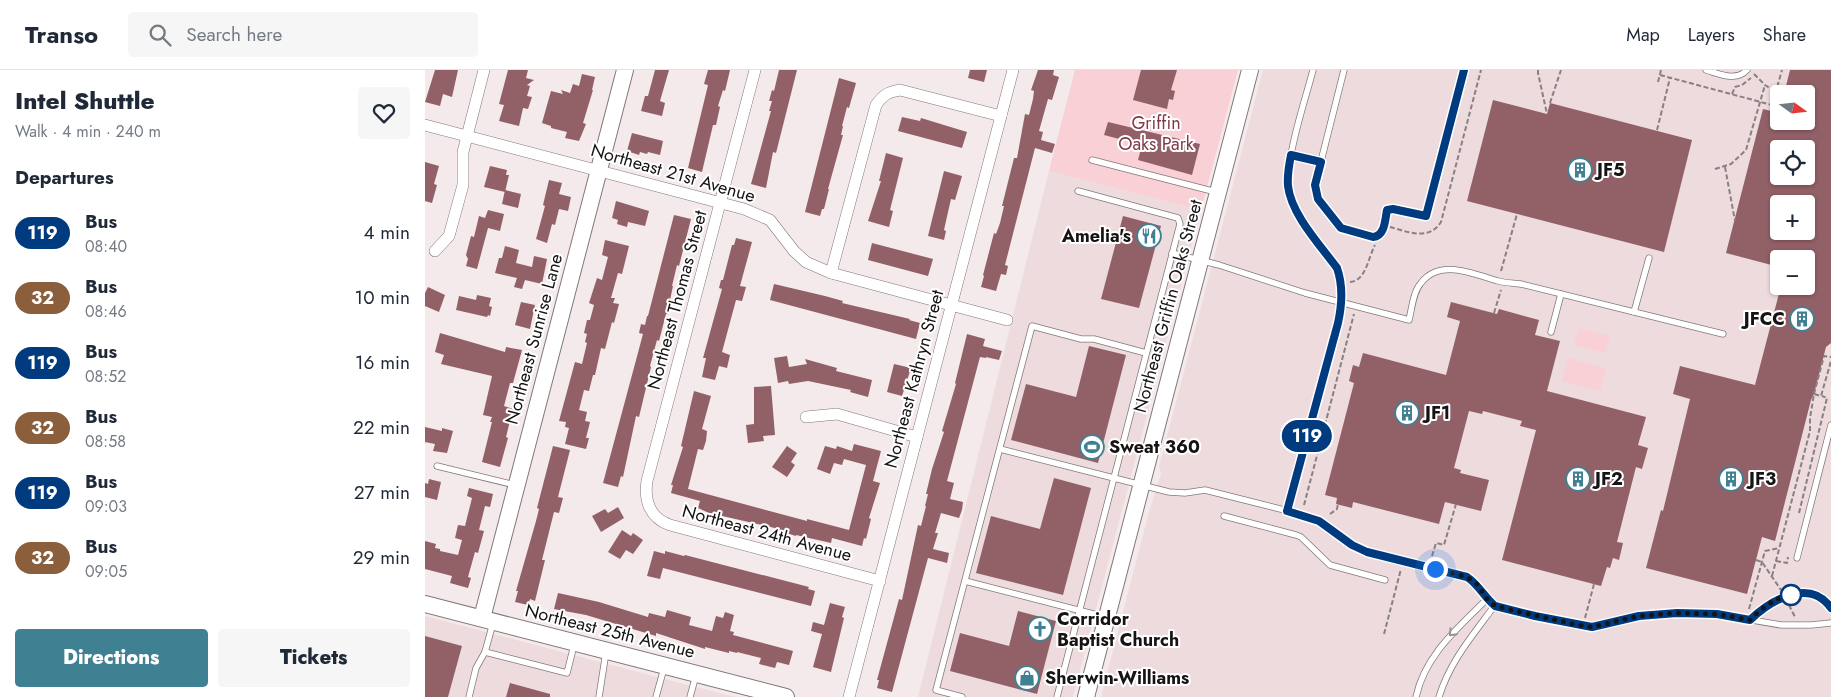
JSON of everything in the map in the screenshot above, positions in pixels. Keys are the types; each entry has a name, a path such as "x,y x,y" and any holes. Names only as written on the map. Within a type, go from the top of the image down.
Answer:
{"street":[{"path":"435,251 449,236 463,184 463,152 484,70"},
{"name":"Northeast Sunrise Lane","path":"488,620 517,485 625,70"},
{"name":"Northeast Thomas Street","path":"650,510 646,502 647,481 755,70"},
{"name":"Northeast Kathryn Street","path":"849,697 1013,70"},
{"name":"Northeast Griffin Oaks Street","path":"1087,697 1250,70"},
{"path":"831,274 877,104 887,92 900,90 1001,116"},
{"name":"Northeast 21st Avenue","path":"425,125 744,209 769,220 794,251 806,262 831,274 1007,320"},
{"path":"806,417 837,414 917,437"},
{"name":"Northeast 24th Avenue","path":"650,510 657,518 670,525 880,582"},
{"name":"Northeast 25th Avenue","path":"425,604 786,697"}],"lane":[{"path":"1287,511 1338,323 1341,302 1341,277 1337,268 1301,218 1292,202 1287,183 1291,155 1313,70"},
{"path":"1344,70 1315,185 1318,199 1341,228 1373,237 1378,237 1381,234 1387,210 1393,209 1426,216 1464,70"},
{"path":"1706,70 1737,77 1743,75 1747,70"},
{"path":"1291,155 1321,162"},
{"path":"1092,160 1219,192"},
{"path":"1057,697 1180,224 1178,218 1078,191"},
{"path":"1173,253 1409,320 1420,283 1433,272 1446,269 1462,271 1501,282 1521,284 1723,334"},
{"path":"1635,312 1649,258"},
{"path":"1551,332 1561,294"},
{"path":"963,697 936,690 1033,326 1081,339 1094,339 1146,353"},
{"path":"1797,558 1831,425"},
{"path":"1000,449 1113,479 1176,493 1205,490 1287,511 1319,521 1352,545 1363,550 1467,577 1477,584 1487,599 1495,606 1535,616 1592,627 1639,616 1677,613 1717,614 1781,625 1831,623"},
{"path":"437,466 517,485"},
{"path":"1224,516 1296,535 1301,537 1330,565 1385,580"},
{"path":"965,582 1107,618"},
{"path":"1750,620 1763,608 1784,596 1802,594 1817,597 1831,608"},
{"path":"1416,697 1426,669 1442,644 1487,599"},
{"path":"1439,697 1451,666 1459,652 1495,606"},
{"path":"469,697 476,668 485,652 488,620"},
{"path":"485,652 567,673 575,642"},
{"path":"599,697 606,651"},
{"path":"656,697 665,666"},
{"path":"691,697 696,674"}],"path":[{"path":"1538,70 1547,114"},
{"path":"1550,103 1561,70"},
{"path":"1658,82 1661,70"},
{"path":"1778,85 1780,70"},
{"path":"1754,74 1770,89"},
{"path":"1660,75 1770,104"},
{"path":"1657,130 1671,78"},
{"path":"1715,169 1725,167 1737,159 1745,150 1765,85"},
{"path":"1725,167 1735,221"},
{"path":"1501,271 1517,214"},
{"path":"1494,313 1501,288"},
{"path":"1304,505 1356,306"},
{"path":"1772,576 1810,431 1814,394 1824,356 1831,357"},
{"path":"1821,396 1831,361"},
{"path":"1798,517 1827,398 1814,394"},
{"path":"1330,514 1337,509 1338,504"},
{"path":"1432,556 1436,543 1444,545 1455,504"},
{"path":"1749,609 1765,551 1779,548"},
{"path":"1776,560 1787,563 1789,554"},
{"path":"1384,634 1403,561"},
{"path":"1585,618 1593,584"}],"shaded area":[{"path":"1263,70 1831,70 1831,697 1101,697 1150,508 1161,474 1159,467"},
{"path":"1049,171 1201,210 1073,697 918,697"},
{"path":"425,616 676,682 736,697 425,697"}],"green space":[{"name":"Griffin Oaks Park","path":"1075,70 1238,70 1201,210 1049,171"},
{"path":"1579,328 1610,336 1605,353 1574,345"},
{"path":"1568,358 1606,368 1600,391 1562,381"}],"building":[{"path":"435,70 458,70 452,97 443,94 440,106 425,102"},
{"path":"508,70 528,70 526,78 534,80 527,85 530,86 527,96 532,97 528,109 523,108 519,126 499,121 504,105 499,104"},
{"path":"655,70 669,70 660,101 665,103 662,116 641,111 645,96 648,96"},
{"path":"708,70 730,70 725,91 723,90 718,106 720,107 716,125 713,125 702,172 688,168 708,85 704,84"},
{"path":"779,70 797,70 776,153 773,152 766,188 751,184 771,111 769,111 772,101 769,101 772,90 774,91"},
{"path":"970,70 987,70 984,82 968,78"},
{"path":"1038,70 1054,70 1053,75 1059,77 1052,100 1048,99 1039,131 1043,132 1041,140 1055,144 1052,153 1035,148 1005,265 1008,266 1006,275 1001,274 996,291 981,287 983,275 994,233 996,234 1000,223 1004,206 1002,206 1014,158 1017,158 1025,114 1029,115 1034,91 1031,90"},
{"path":"1141,70 1177,70 1171,90 1175,91 1173,100 1169,99 1167,109 1133,100"},
{"name":"JF3","path":"1790,70 1831,70 1831,343 1826,347 1811,400 1775,541 1762,537 1747,594 1646,568 1661,510 1663,511 1690,399 1673,394 1680,366 1755,385 1779,295 1815,295 1815,250 1770,250 1770,265 1726,253 1763,109 1770,111 1770,130 1815,130 1815,85 1786,85"},
{"path":"582,74 595,77 583,123 586,124 579,141 565,138 567,132 551,128 551,126 542,123 551,91 563,94 561,90 570,93 573,84 579,86"},
{"path":"839,78 856,83 849,108 847,107 842,126 841,135 843,135 824,209 822,209 820,216 805,212"},
{"name":"JF5","path":"1493,100 1547,114 1550,103 1692,140 1664,252 1467,201"},
{"path":"902,117 920,121 921,118 967,132 962,148 898,131"},
{"path":"1108,122 1200,144 1192,175 1138,160 1142,145 1104,135"},
{"path":"632,133 663,141 660,155 640,152 639,155 627,151"},
{"path":"886,153 903,158 890,210 893,211 889,227 868,221 881,181 879,181"},
{"path":"425,162 439,166 434,184 437,185 432,203 425,201"},
{"path":"490,166 507,170 506,175 509,175 505,192 484,187"},
{"path":"944,171 962,176 955,200 951,199 944,230 946,231 944,240 928,236"},
{"path":"549,180 562,183 559,194 571,197 568,211 559,209 555,225 552,224 547,243 536,239 545,206 543,205"},
{"path":"505,190 521,194 518,208 502,204"},
{"path":"616,201 649,211 645,226 628,222 627,227 617,224 618,220 612,218"},
{"path":"488,210 504,214 500,231 488,228 477,269 466,266 468,259 466,255 471,236 474,237 479,216 485,218"},
{"path":"674,215 691,219 679,266 677,265 667,314 650,366 639,417 636,416 623,477 621,476 618,487 603,483 643,334 639,333 641,324 645,325 648,316"},
{"path":"1123,216 1161,226 1139,308 1101,299"},
{"path":"736,238 752,242 740,286 746,287 742,301 736,300 722,352 730,355 727,368 719,366 715,380 702,377 706,358 703,358 722,289 719,288 721,280 723,280 732,245 734,245"},
{"path":"605,240 629,246 622,274 618,273 611,298 615,298 613,303 619,304 614,323 612,322 605,349 601,348 589,391 584,390 579,410 587,412 585,421 590,422 586,438 589,438 586,449 565,444 569,428 565,427 566,422 559,421 575,362 582,364 587,343 585,342 587,334 584,333 587,320 590,320 594,305 589,303 597,278 602,280 608,257 602,255"},
{"path":"872,243 933,259 928,276 868,260"},
{"path":"505,246 519,250 516,263 532,267 534,256 547,259 542,284 525,280 522,289 514,287 517,278 495,273"},
{"path":"774,284 910,319 920,323 916,339 770,300"},
{"path":"428,287 445,295 439,312 425,306 425,293"},
{"path":"477,295 491,298 489,306 492,307 490,316 488,315 487,317 456,310 459,296 476,300"},
{"path":"521,302 535,305 530,329 515,325"},
{"path":"1451,302 1497,314 1499,309 1539,320 1535,335 1560,341 1547,391 1646,417 1638,445 1648,448 1642,469 1636,467 1617,542 1623,543 1619,560 1613,558 1610,568 1607,567 1601,586 1502,560 1536,430 1520,426 1522,421 1483,411 1482,414 1469,411 1454,468 1461,470 1460,473 1489,480 1481,511 1445,502 1439,524 1353,502 1352,508 1336,504 1337,498 1325,495 1354,383 1349,381 1353,365 1359,367 1363,353 1446,375 1460,321 1447,317"},
{"path":"440,333 505,352 506,347 522,350 513,383 510,383 504,406 513,409 500,467 482,462 492,422 490,422 492,417 483,415 492,376 441,364 444,355 435,352"},
{"path":"967,334 985,339 983,346 1002,351 999,360 980,357 947,481 954,483 950,499 963,502 962,510 959,518 941,513 935,533 938,533 933,549 949,553 947,563 928,558 892,692 877,688 879,680 877,680 899,599 902,600 918,525 921,526 928,494 926,494 944,432 942,431 956,384"},
{"path":"1089,346 1126,355 1098,463 1011,440 1026,384 1076,397"},
{"path":"787,356 789,367 807,364 805,359 837,368 836,371 872,380 868,397 850,392 851,390 808,381 789,384 788,381 778,383 774,358"},
{"path":"894,364 911,368 902,396 887,392"},
{"path":"771,386 775,435 763,436 764,441 748,443 746,425 754,424 754,387"},
{"path":"694,391 711,396 702,429 707,431 706,441 703,450 698,449 688,489 807,521 807,519 849,530 866,465 844,459 842,465 834,463 830,474 817,469 825,446 836,449 837,446 852,451 854,444 881,451 873,481 880,483 869,518 871,519 866,539 864,538 862,546 832,538 831,543 796,536 779,531 779,529 709,513 698,508 700,501 671,493 673,485 671,485 683,447 681,446"},
{"path":"425,427 442,431 442,428 453,431 447,453 433,451 435,444 425,442"},
{"path":"553,446 570,450 558,497 563,498 559,513 554,512 542,560 545,560 535,601 530,599 528,605 515,602 518,591 516,591 536,521 539,509 537,508"},
{"path":"787,446 797,453 791,462 795,465 787,477 772,467"},
{"path":"1054,478 1091,488 1063,595 976,573 991,516 1040,529"},
{"path":"429,479 441,482 437,500 425,497 425,483 428,484"},
{"path":"469,488 493,494 490,507 485,506 479,530 484,531 478,553 475,552 468,577 471,578 468,588 450,583 452,576 425,569 425,541 436,544 435,548 440,549 440,551 458,555 462,540 455,538 458,525 465,526 472,498 467,496"},
{"path":"618,507 624,518 601,532 592,516 605,509 608,513"},
{"path":"622,530 631,536 633,533 643,540 633,554 626,550 620,559 608,552"},
{"path":"654,551 665,554 665,551 685,555 809,587 808,589 815,591 811,606 663,568 660,579 647,576"},
{"path":"558,593 599,602 648,617 649,613 665,617 667,610 691,617 689,625 712,631 716,616 723,618 725,612 734,615 730,631 734,632 733,635 793,651 789,665 777,662 775,668 759,664 761,658 737,652 729,651 729,653 705,647 705,649 656,633 656,636 586,615 554,609"},
{"path":"830,603 845,607 831,672 813,667 822,634 811,631 813,622 824,625"},
{"path":"1018,611 1056,621 1037,694 950,671 960,633 1009,646"},
{"path":"425,636 462,646 448,697 425,697"},
{"path":"510,683 550,694 550,697 506,697"}],"bus line":[{"name":"119","path":"1464,70 1426,216 1393,209 1387,210 1381,234 1378,237 1341,228 1318,199 1315,191 1321,162 1291,155 1287,183 1292,202 1301,218 1337,268 1341,277 1341,302 1338,323 1287,511 1319,521 1352,545 1367,552 1467,577 1477,584 1487,599 1495,606 1573,624 1592,627 1639,616 1677,613 1717,614 1750,620 1763,608 1784,596 1802,594 1817,597 1831,608"}],"place":[{"name":"JF5","path":"1580,170"},
{"name":"Amelia's","path":"1149,236"},
{"name":"JFCC","path":"1802,319"},
{"name":"JF1","path":"1407,413"},
{"name":"Sweat 360","path":"1092,447"},
{"name":"JF2","path":"1578,479"},
{"name":"JF3","path":"1731,479"},
{"name":"Corridor Baptist Church","path":"1040,629"},
{"name":"Sherwin-Williams","path":"1027,678"}],"route":[{"path":"1435,569 1467,577 1477,584 1487,599 1495,606 1592,627 1639,616 1677,613 1717,614 1750,620 1763,608 1784,596 1791,595"}]}
